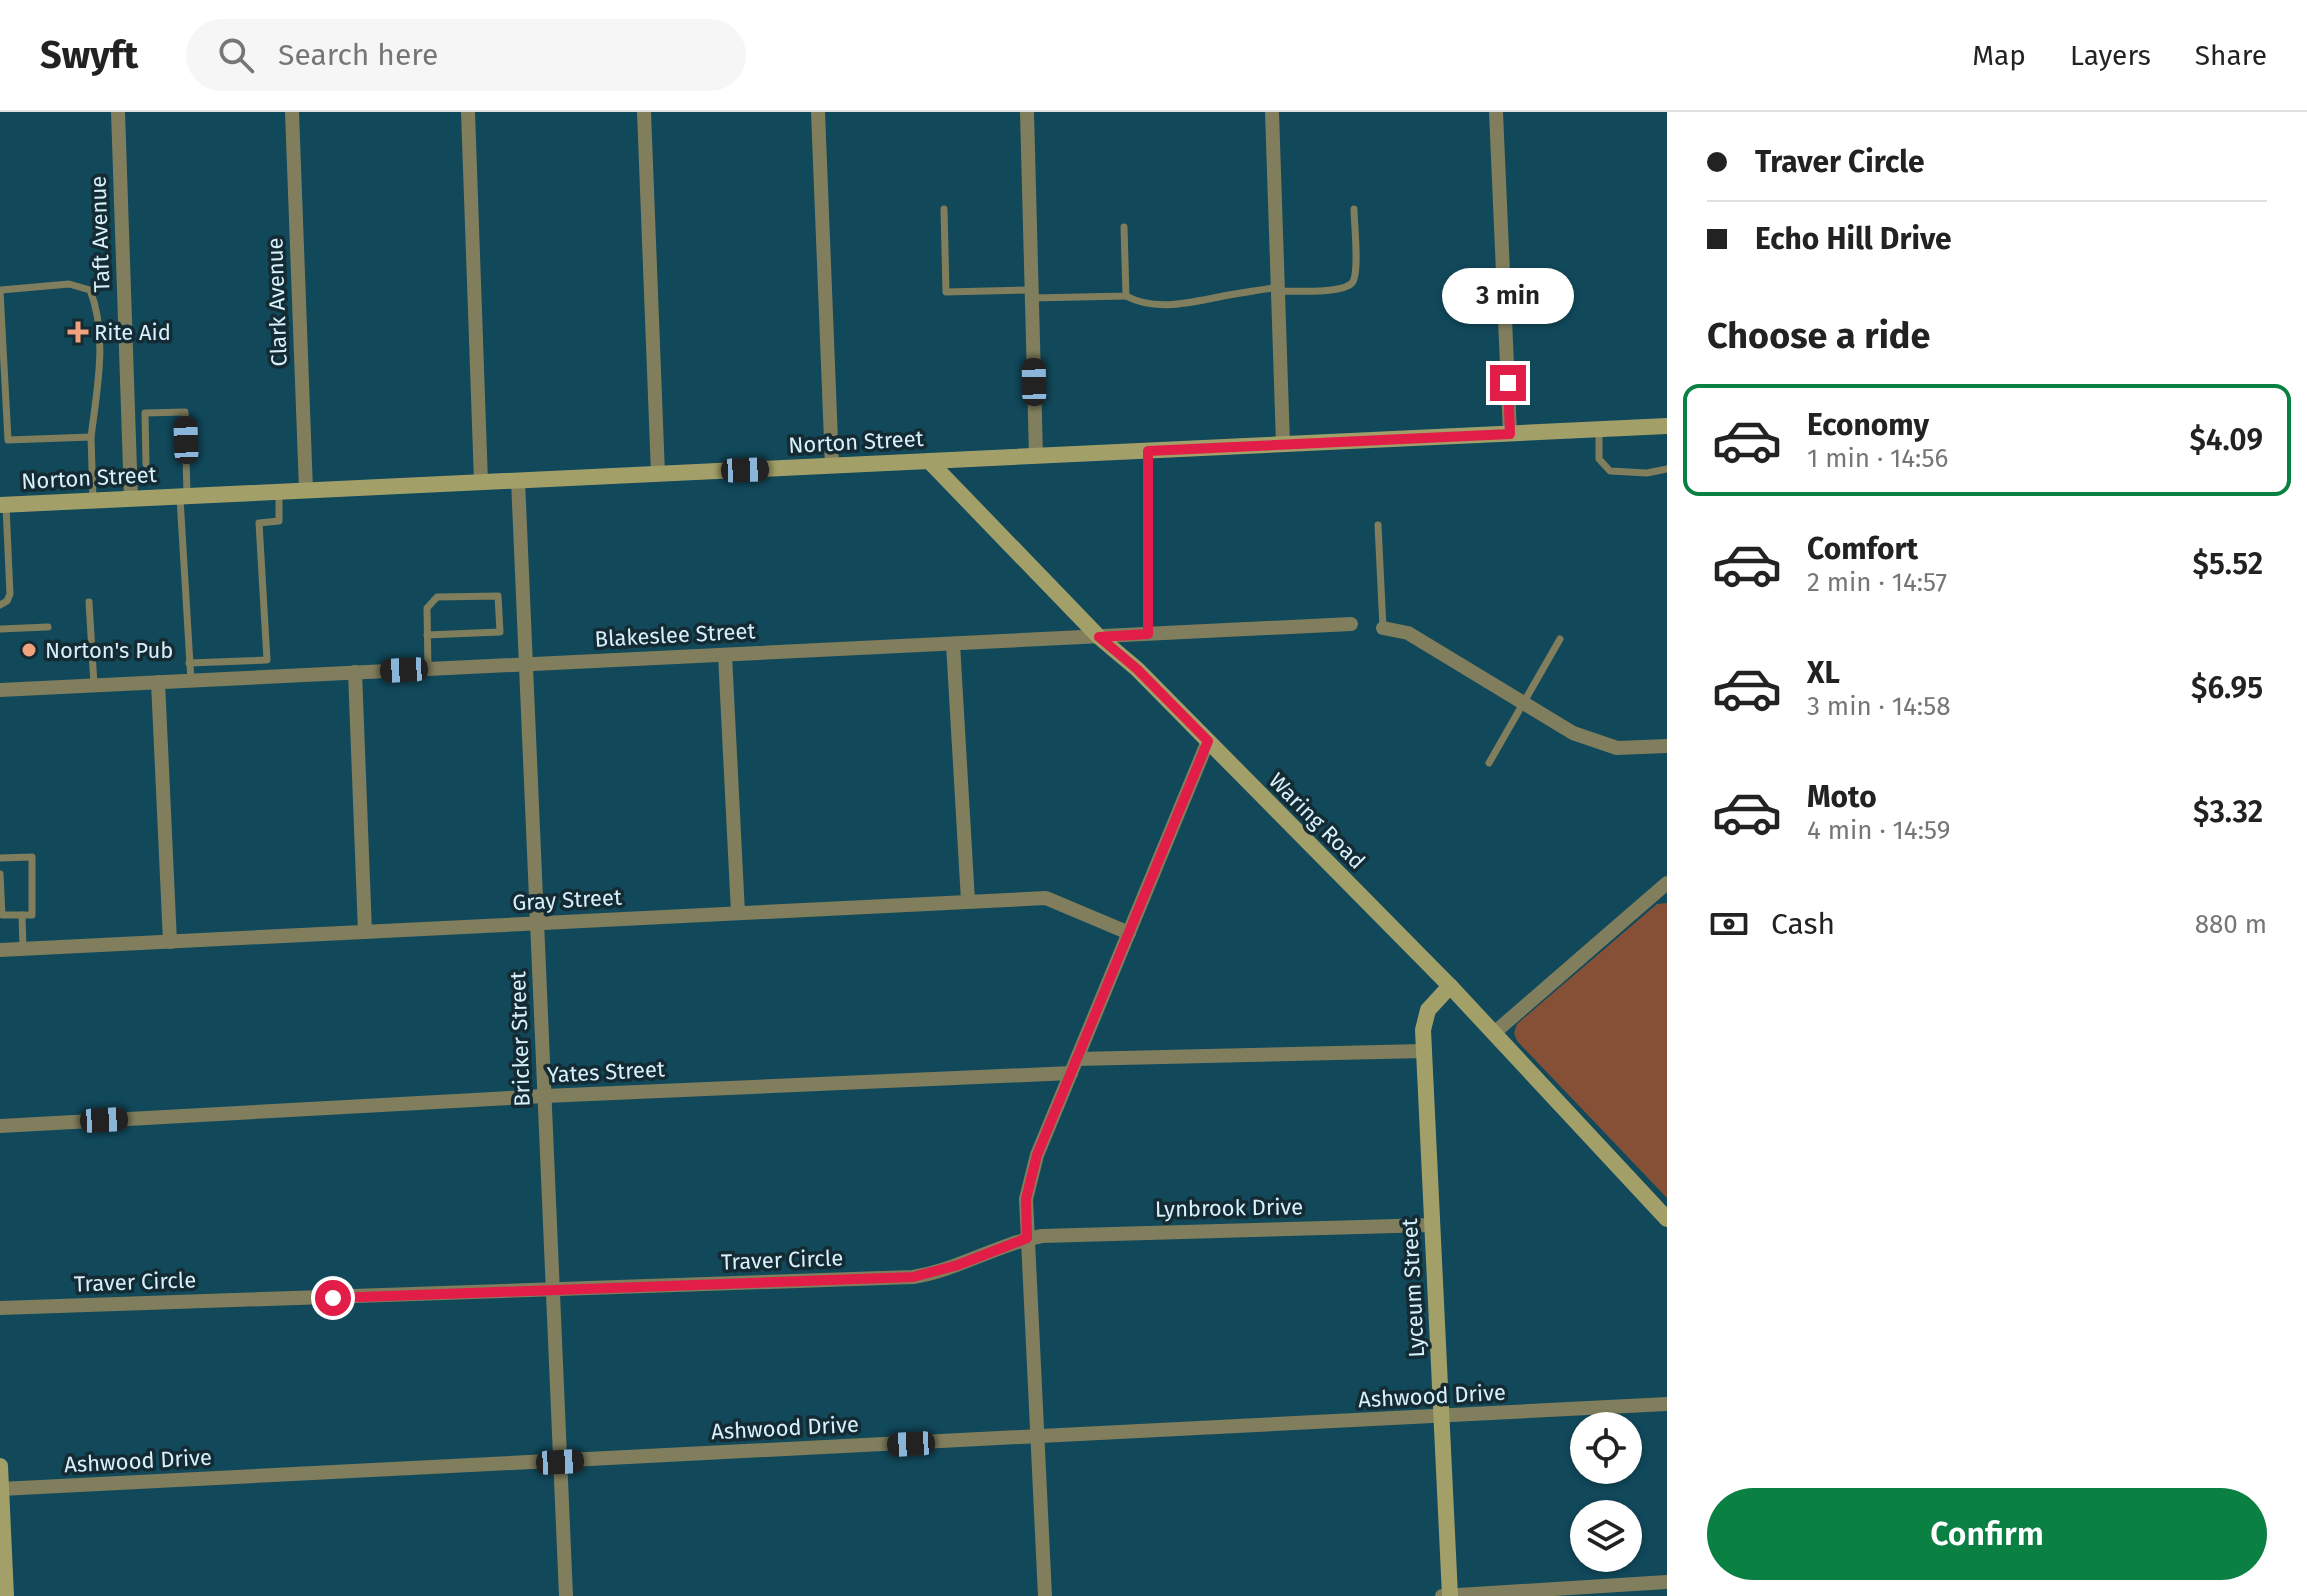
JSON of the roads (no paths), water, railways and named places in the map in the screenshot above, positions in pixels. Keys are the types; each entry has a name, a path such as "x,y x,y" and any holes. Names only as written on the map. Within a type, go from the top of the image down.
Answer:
{"main road":[{"name":"Norton Street","path":"3,504 1667,426"},
{"name":"Waring Road","path":"929,461 1099,637 1137,669 1450,986 1667,1219"},
{"name":"Lyceum Street","path":"1450,986 1428,1010 1423,1030 1450,1596"},
{"path":"0,1468 6,1596"}],"street":[{"name":"Taft Avenue","path":"118,112 131,499"},
{"name":"Clark Avenue","path":"292,112 306,490"},
{"path":"468,112 481,482"},
{"path":"644,112 658,474"},
{"path":"818,112 832,466"},
{"path":"1027,112 1036,456"},
{"path":"1272,112 1283,444"},
{"path":"1496,112 1510,434"},
{"name":"Bricker Street","path":"518,480 566,1596"},
{"name":"Blakeslee Street","path":"0,690 1351,624"},
{"path":"1383,628 1408,633 1573,733 1608,746 1667,746"},
{"path":"953,644 968,901"},
{"path":"725,655 738,913"},
{"path":"355,672 365,932"},
{"path":"158,682 170,942"},
{"path":"1045,1596 1026,1199 1031,1176 1074,1066 1208,741"},
{"path":"1494,1033 1667,883"},
{"name":"Gray Street","path":"0,950 1046,898 1129,933"},
{"name":"Yates Street","path":"0,1126 1074,1066 1424,1051"},
{"name":"Lynbrook Drive","path":"1027,1238 1056,1234 1432,1225"},
{"name":"Traver Circle","path":"0,1308 913,1277 958,1265 1027,1238"},
{"name":"Ashwood Drive","path":"1,1489 1441,1418 1667,1404"},
{"path":"1442,1596 1667,1582"}],"lane":[{"path":"944,209 946,292 1126,296 1138,303 1172,304 1278,289 1326,290 1350,285 1356,266 1354,209"},
{"path":"1124,227 1126,296"},
{"path":"91,437 8,440 0,290 69,284 90,290 98,310 100,345 91,437 93,500"},
{"path":"128,413 185,412 184,496 191,681"},
{"path":"145,413 146,464"},
{"path":"1599,429 1599,459 1610,471 1647,473 1667,469"},
{"path":"1148,451 1148,634"},
{"path":"189,663 267,660 259,523 279,521 279,491"},
{"path":"0,605 7,601 10,594 3,504"},
{"path":"1378,525 1383,628"},
{"path":"427,635 500,632 498,596 437,597 427,608 427,635 428,669"},
{"path":"89,602 94,685"},
{"path":"0,629 48,627"},
{"path":"1489,763 1560,639"},
{"path":"0,858 32,857 28,876 32,915 2,915 2,876"},
{"path":"22,915 23,949"}],"place":[{"name":"Rite Aid","path":"78,332"},
{"name":"Norton's Pub","path":"29,650"}]}
